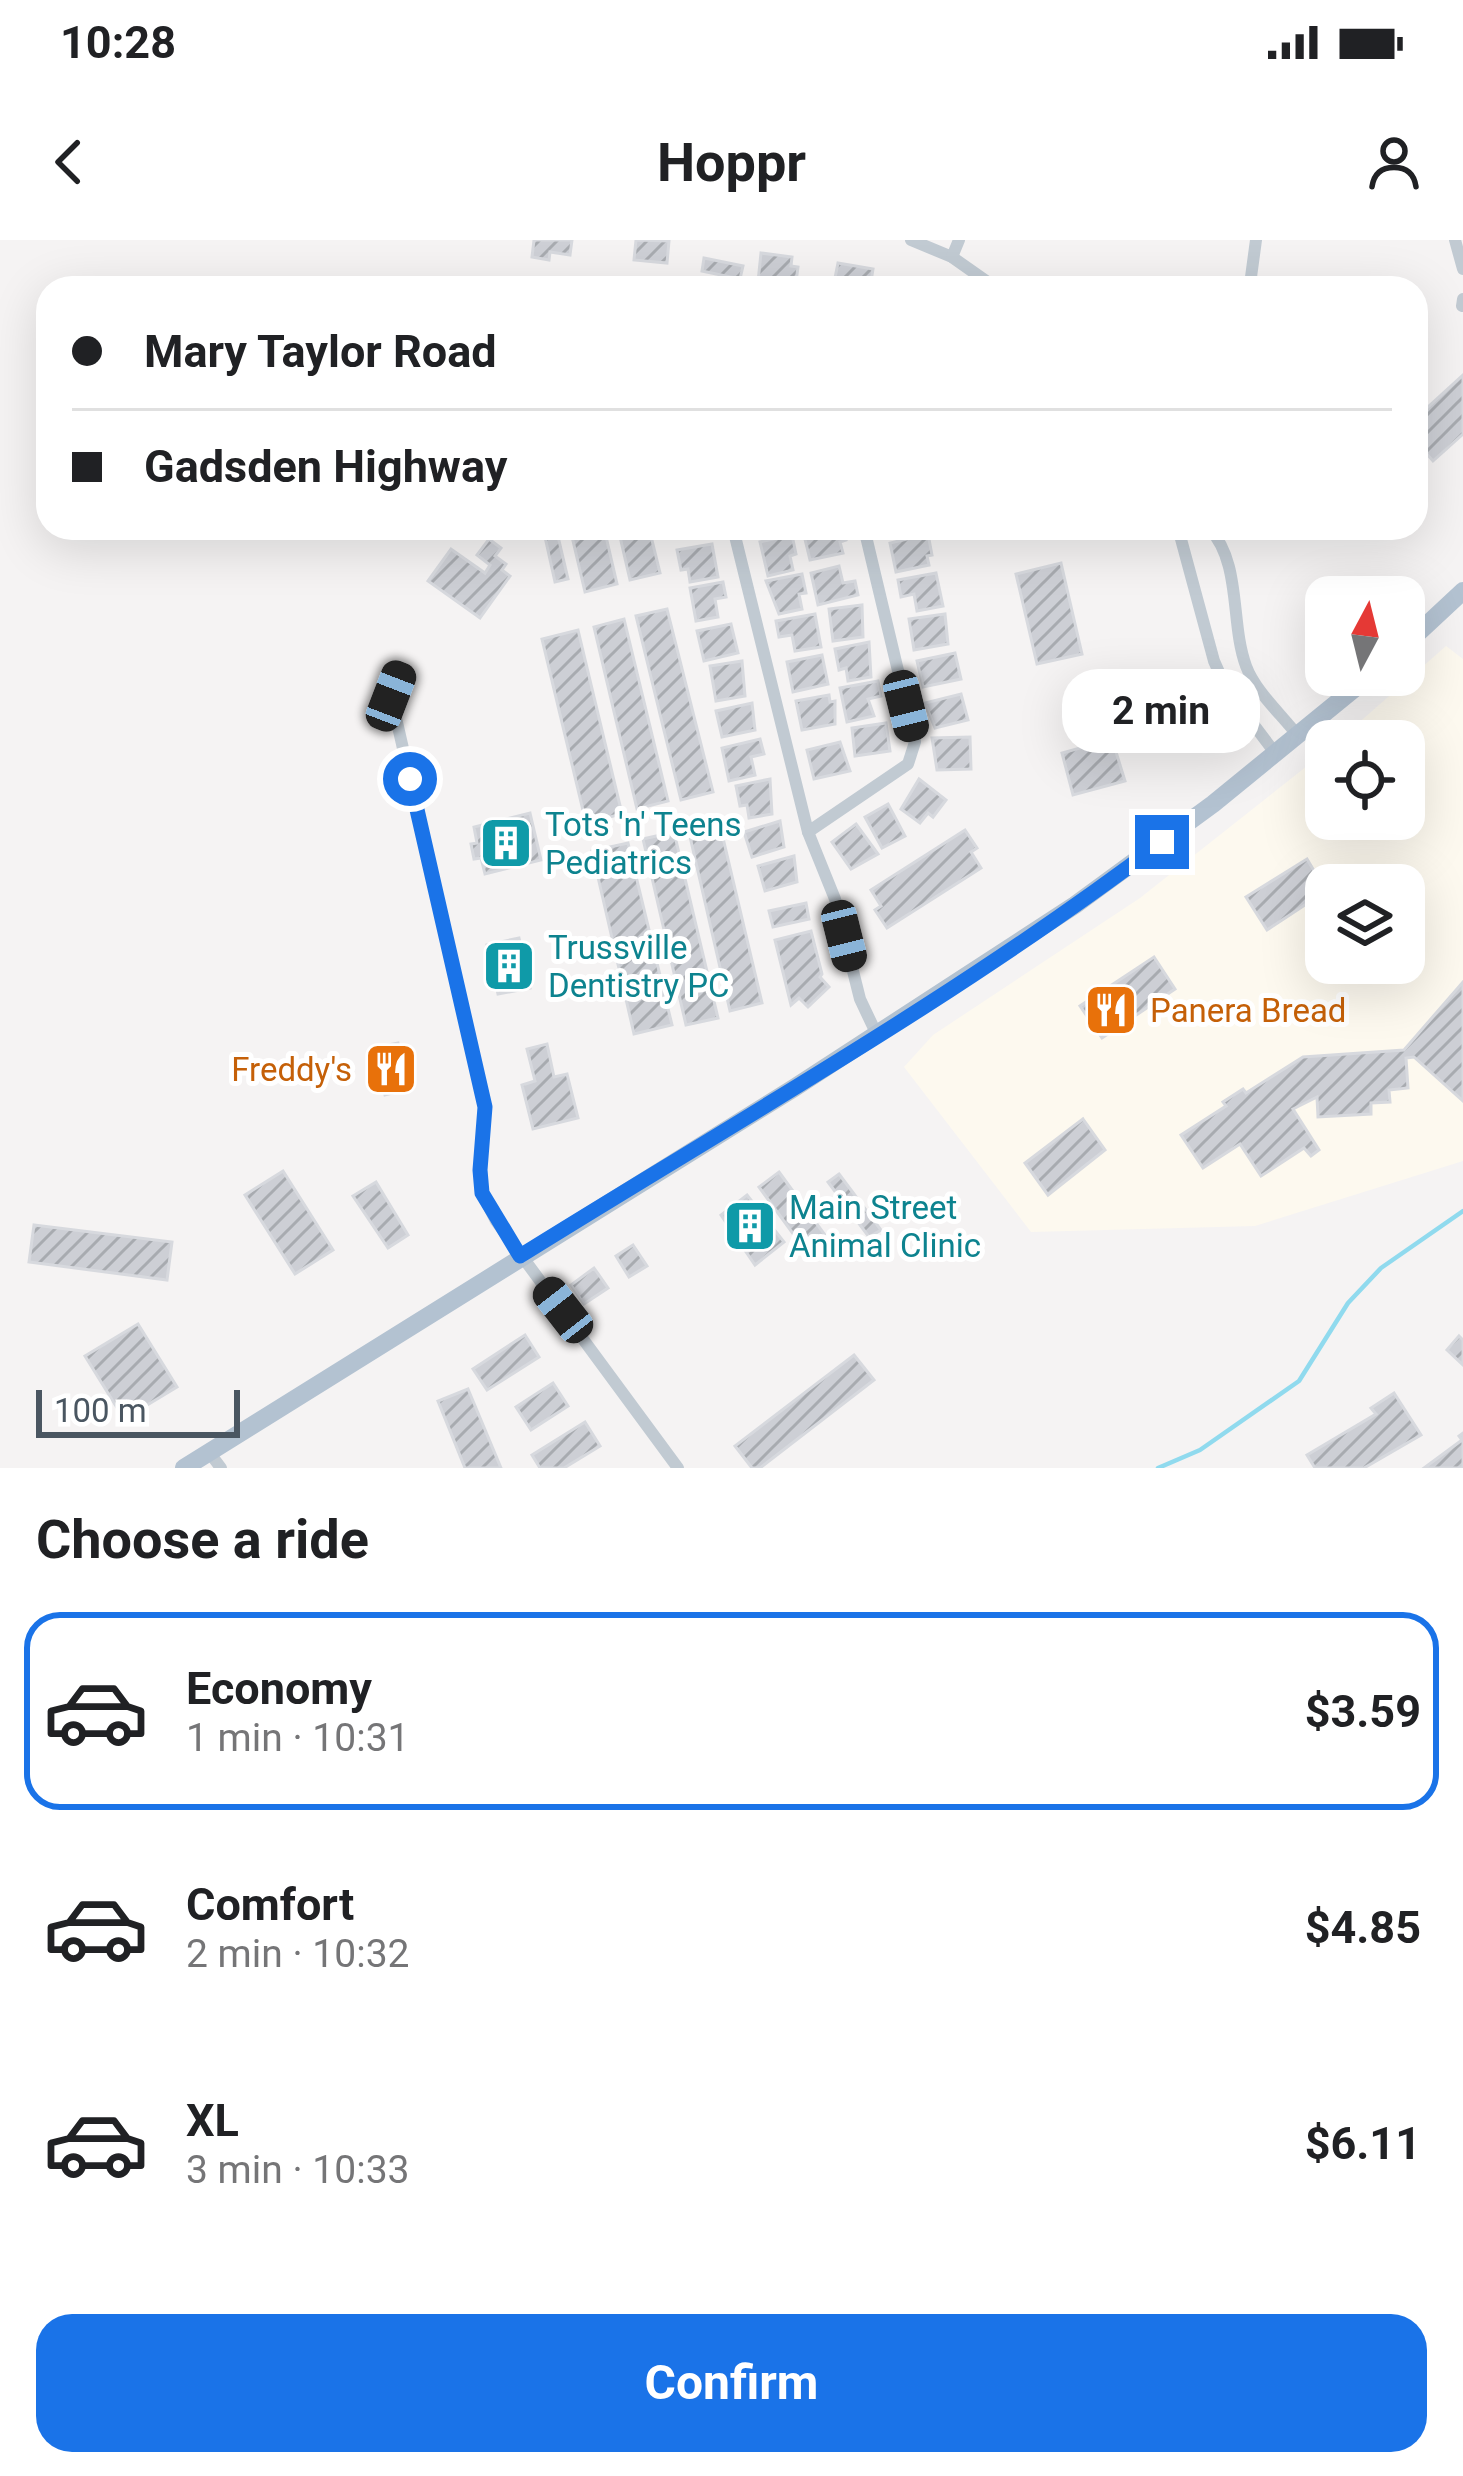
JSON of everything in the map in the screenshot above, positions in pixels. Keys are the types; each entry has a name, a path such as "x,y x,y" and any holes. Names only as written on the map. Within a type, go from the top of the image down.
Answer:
{"main road":[{"path":"1425,626 1463,591"},
{"path":"184,1468 215,1460 520,1256 877,1034 1105,884 1346,696"}],"street":[{"path":"910,240 952,257 979,276"},
{"path":"952,257 959,240"},
{"path":"1251,276 1256,240"},
{"path":"1455,240 1463,268"},
{"path":"736,540 808,832 835,899 860,999 877,1034"},
{"path":"808,832 908,764 913,754 915,742 867,540"},
{"path":"1181,540 1214,661 1226,688 1275,754"},
{"path":"1220,540 1229,565 1247,670 1298,736"},
{"path":"399,674 391,696 485,1107 482,1193 520,1256 678,1468"}],"shaded area":[{"path":"1446,646 1463,659 1463,1161 1255,1226 1031,1232 904,1067 933,1035 1140,898 1305,768 1305,840 1425,840 1425,720 1362,720 1389,696 1425,696 1425,664"}],"building":[{"path":"534,240 572,240 570,255 550,252 549,260 532,257"},
{"path":"636,240 669,241 667,263 634,260"},
{"path":"761,253 792,257 791,266 798,267 797,276 759,276"},
{"path":"704,258 743,266 741,276 702,271"},
{"path":"838,263 873,269 872,276 835,276"},
{"path":"1463,375 1463,434 1433,461 1428,455 1428,407"},
{"path":"490,540 501,548 495,556 506,564 502,570 510,576 480,618 428,581 451,549 485,573 490,565 477,555"},
{"path":"546,540 559,540 568,579 555,582"},
{"path":"573,540 607,540 617,584 585,592"},
{"path":"621,540 652,540 660,573 630,580"},
{"path":"793,540 793,570 768,576 760,542"},
{"path":"805,540 846,540 840,542 843,553 810,560"},
{"path":"929,540 929,565 896,572 890,543"},
{"path":"712,544 718,577 690,582 688,569 681,570 677,550"},
{"path":"1061,563 1082,654 1037,664 1016,574"},
{"path":"839,566 843,583 855,581 858,595 818,605 811,573"},
{"path":"936,573 943,606 917,611 914,594 901,597 898,580"},
{"path":"802,574 806,593 799,594 802,609 779,614 766,581"},
{"path":"723,582 726,597 715,599 718,617 696,621 690,588"},
{"path":"862,605 863,637 833,641 829,609"},
{"path":"667,609 713,792 681,800 636,616"},
{"path":"815,614 821,647 795,651 792,635 779,637 776,621"},
{"path":"945,614 948,644 914,650 909,619"},
{"path":"624,619 668,801 637,809 594,627"},
{"path":"731,624 738,653 704,661 697,631"},
{"path":"578,630 622,814 586,823 542,639"},
{"path":"869,642 871,677 848,681 846,668 839,670 835,649"},
{"path":"955,653 961,679 923,687 917,661"},
{"path":"822,655 828,684 793,692 787,662"},
{"path":"742,661 745,696 716,701 710,666"},
{"path":"878,681 881,696 868,699 874,716 847,722 840,688"},
{"path":"961,694 968,720 935,728 925,703"},
{"path":"829,695 830,702 835,701 835,724 802,730 796,701"},
{"path":"752,703 755,730 722,737 716,711"},
{"path":"886,723 890,751 855,756 852,728"},
{"path":"970,737 971,769 937,770 932,738"},
{"path":"760,739 764,754 751,757 755,775 729,781 722,748"},
{"path":"1112,739 1125,781 1073,795 1062,753"},
{"path":"840,742 850,771 814,779 807,750"},
{"path":"770,779 772,814 749,818 747,805 740,806 736,786"},
{"path":"919,779 946,800 933,817 928,813 920,823 901,809"},
{"path":"888,804 905,836 882,848 865,817"},
{"name":"Tots 'n' Teens Pediatrics","path":"530,813 541,860 485,874 481,858 474,859 474,827"},
{"path":"719,821 762,1003 730,1011 688,828"},
{"path":"780,821 784,847 752,857 744,832"},
{"path":"856,824 878,854 851,869 832,842"},
{"path":"965,830 977,848 971,852 981,868 887,928 875,910 881,906 871,890"},
{"path":"674,832 718,1018 686,1025 643,839"},
{"path":"628,843 672,1025 634,1034 592,851"},
{"path":"794,856 797,882 765,891 758,866"},
{"path":"1307,859 1310,864 1305,864 1305,905 1267,930 1246,897"},
{"path":"806,903 809,919 773,927 769,911"},
{"path":"811,931 820,977 829,987 808,1007 799,998 791,1005 775,940"},
{"name":"Trussville Dentistry PC","path":"519,938 530,988 498,994 487,945"},
{"path":"1154,957 1175,989 1102,1038 1080,1006"},
{"path":"1463,982 1463,1101 1414,1057 1406,1058 1408,1088 1389,1090 1390,1102 1371,1103 1371,1114 1318,1117 1317,1097 1293,1109 1319,1150 1311,1156 1304,1148 1261,1176 1240,1144 1203,1168 1181,1135 1243,1089 1246,1093 1303,1057 1404,1050"},
{"name":"Freddy's","path":"398,1043 409,1089 385,1095 374,1048"},
{"path":"547,1044 554,1077 567,1074 578,1118 533,1129 522,1085 535,1081 527,1049"},
{"path":"1083,1119 1105,1150 1048,1195 1025,1163"},
{"path":"283,1171 333,1250 295,1274 245,1195"},
{"path":"779,1172 825,1235 820,1238 826,1246 810,1257 759,1187"},
{"path":"839,1174 881,1230 869,1237 828,1182"},
{"path":"376,1182 408,1235 388,1248 353,1196"},
{"name":"Main Street Animal Clinic","path":"747,1195 784,1242 755,1265 721,1215"},
{"path":"34,1225 172,1242 167,1280 29,1262"},
{"path":"633,1245 647,1266 629,1277 616,1256"},
{"path":"594,1268 608,1288 584,1304 571,1285"},
{"path":"138,1324 177,1387 124,1419 85,1356"},
{"path":"525,1335 539,1357 487,1390 473,1369"},
{"path":"1459,1336 1463,1340 1463,1365 1447,1350"},
{"path":"854,1355 874,1380 760,1468 752,1468 735,1446"},
{"path":"553,1383 568,1406 531,1430 516,1407"},
{"path":"468,1389 501,1468 465,1468 438,1401"},
{"path":"1394,1393 1421,1435 1364,1468 1315,1468 1307,1455 1376,1414 1371,1408"},
{"path":"585,1422 600,1446 564,1468 540,1468 532,1455"},
{"path":"1463,1433 1463,1468 1424,1468 1462,1440"}],"waterway":[{"path":"1158,1468 1200,1450 1299,1381 1348,1303 1381,1268 1463,1211"}],"place":[{"name":"Tots 'n' Teens Pediatrics","path":"506,843"},
{"name":"Trussville Dentistry PC","path":"509,966"},
{"name":"Panera Bread","path":"1111,1010"},
{"name":"Freddy's","path":"391,1069"},
{"name":"Main Street Animal Clinic","path":"750,1226"}],"route":[{"path":"410,779 485,1107 482,1193 520,1256 794,1088 1075,905 1162,842"}]}
